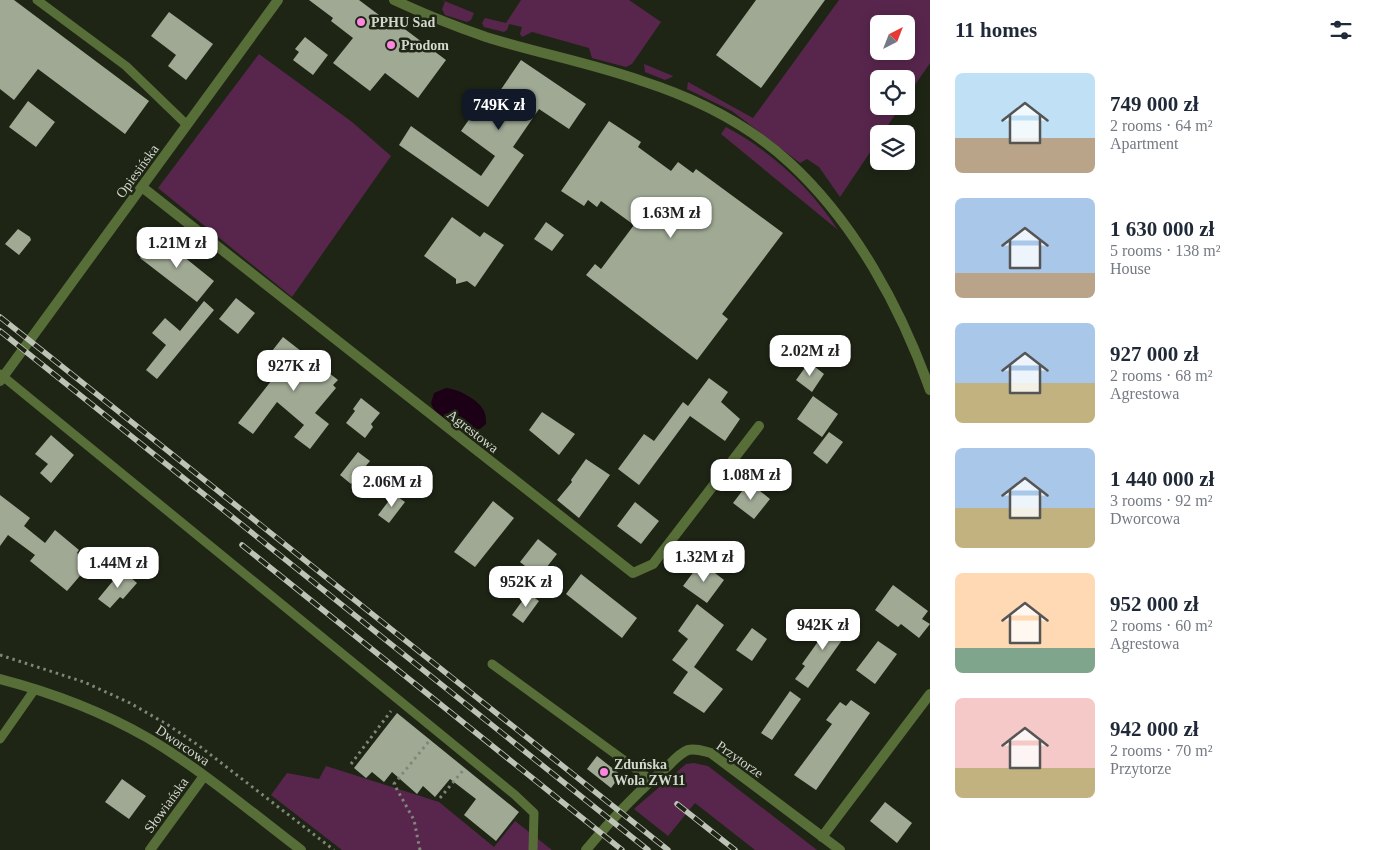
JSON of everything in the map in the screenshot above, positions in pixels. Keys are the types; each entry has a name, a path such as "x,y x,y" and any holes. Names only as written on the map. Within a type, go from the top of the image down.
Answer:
{"street":[{"name":"Opiesińska","path":"1,377 142,188 278,0"},
{"path":"394,0 427,15 486,37 643,81 715,110 771,148 790,164 835,212 870,263 916,352 930,390"},
{"name":"Agrestowa","path":"142,188 633,573 653,564 759,426"},
{"name":"Dworcowa","path":"0,679 35,689 94,711 148,738 204,776 301,850"},
{"path":"822,836 930,694"},
{"name":"Przytorze","path":"586,850 619,811 651,780 688,750 711,753 840,850"},
{"name":"Słowiańska","path":"150,850 204,776"}],"lane":[{"path":"37,0 126,66 187,125"},
{"path":"1,377 400,700 534,813 533,850"},
{"path":"492,664 651,780"},
{"path":"0,739 35,689"}],"path":[{"path":"351,764 400,700"},
{"path":"420,850 414,820 394,784 437,731"},
{"path":"440,798 472,760"}],"shaded area":[{"path":"442,0 474,13 471,20 467,22 445,15 442,9 445,2"},
{"path":"521,0 629,0 661,22 632,64 626,67 592,58 589,48 532,32 522,37 520,34 522,27 509,24 504,32 484,27 482,23 485,18 506,23"},
{"path":"839,0 930,0 930,63 915,85 915,70 870,70 870,115 895,115 888,125 870,125 870,152 840,197 819,167 807,159 800,163 732,111 687,89 688,82 753,118"},
{"path":"259,54 352,122 391,156 292,297 158,188"},
{"path":"644,64 673,76 665,80 645,72"},
{"path":"726,127 759,147 788,171 815,199 838,230 721,134"},
{"path":"446,388 462,393 477,402 485,413 486,424 476,431 467,432 454,427 442,418 431,403 434,393"},
{"path":"694,763 708,766 817,850 755,850 695,803 668,836 634,809 686,764"},
{"path":"326,766 439,802 494,847 515,821 552,850 342,850 271,795 287,773 319,779"}],"building":[{"path":"0,0 14,0 149,101 125,134 38,69 14,100 0,89"},
{"path":"309,0 359,0 391,24 394,21 446,60 418,98 385,73 370,91 333,63 353,38 331,21 333,18"},
{"path":"756,0 825,0 761,88 716,55"},
{"path":"169,12 213,44 186,80 168,66 176,55 151,36"},
{"path":"305,37 328,55 313,75 293,60 299,52 295,49"},
{"path":"521,60 586,104 569,129 539,109 513,147 524,155 488,207 399,145 411,126 481,176 495,156 461,131 484,98 491,104"},
{"path":"28,101 55,122 36,147 9,127"},
{"path":"609,121 641,142 638,147 671,171 678,162 693,173 696,169 783,233 722,314 728,319 697,360 586,275 595,264 601,269 634,225 601,201 597,207 588,200 584,206 561,191"},
{"path":"452,217 480,237 484,232 504,245 475,287 467,281 456,284 456,279 424,256"},
{"path":"546,222 564,235 552,251 534,239"},
{"path":"18,229 30,237 31,240 19,255 5,244"},
{"path":"158,236 214,281 197,302 140,258"},
{"path":"236,298 255,313 238,334 219,319"},
{"path":"204,301 214,310 157,379 146,370 166,345 152,333 165,318 180,331"},
{"path":"283,337 338,380 333,385 336,388 315,413 329,424 310,449 294,437 304,425 277,402 253,434 238,423 279,371 265,360"},
{"path":"809,362 824,374 812,392 796,380"},
{"path":"709,378 728,392 721,402 740,419 725,441 690,416 639,485 618,469 644,434 654,441 683,402 688,406"},
{"path":"813,396 838,414 822,437 797,419"},
{"path":"361,398 380,413 371,424 373,427 365,438 346,423 355,411 353,409"},
{"path":"542,412 575,434 559,455 529,430"},
{"path":"829,432 843,442 827,464 813,453"},
{"path":"51,435 74,455 51,483 40,473 48,464 35,454"},
{"path":"358,452 370,461 351,484 340,475"},
{"path":"586,459 610,475 579,518 557,500 572,482 571,480"},
{"path":"749,482 770,499 754,519 733,503"},
{"path":"394,494 405,502 389,523 378,515"},
{"path":"0,495 30,518 24,526 45,543 55,530 79,550 77,553 90,564 67,591 30,561 35,555 8,535 0,546"},
{"path":"493,501 514,518 475,567 454,552"},
{"path":"635,502 659,521 641,544 617,526"},
{"path":"538,539 557,554 539,577 520,562"},
{"path":"701,562 724,580 707,603 683,586"},
{"path":"122,570 137,583 123,599 120,597 110,608 98,599"},
{"path":"581,574 637,618 622,638 566,594"},
{"path":"893,585 928,611 922,619 930,624 919,638 901,624 898,627 875,610"},
{"path":"528,593 539,601 523,623 512,615"},
{"path":"697,604 724,625 694,667 723,689 704,713 673,693 688,672 672,660 688,639 678,631"},
{"path":"837,615 852,626 808,688 795,679 805,666 802,664"},
{"path":"752,628 767,639 752,661 736,650"},
{"path":"878,641 897,654 875,684 856,670"},
{"path":"790,691 801,699 772,740 761,733"},
{"path":"851,700 870,713 816,790 794,775 832,724 826,720 840,702 846,706"},
{"path":"397,713 519,812 496,841 464,815 476,799 450,779 435,797 423,786 417,794 392,772 384,782 372,772 366,778 354,768"},
{"name":"Zduńska Wola ZW11","path":"597,756 621,775 611,788 587,769"},
{"path":"122,779 146,796 129,819 105,802"},
{"path":"885,802 912,823 897,843 870,821"}],"railway":[{"path":"0,317 668,850"},
{"path":"0,331 648,850"},
{"path":"242,545 622,850"},
{"path":"677,804 735,850"}],"place":[{"name":"PPHU Sad","path":"361,22"},
{"name":"Prodom","path":"391,45"},
{"name":"Zduńska Wola ZW11","path":"604,772"}]}
